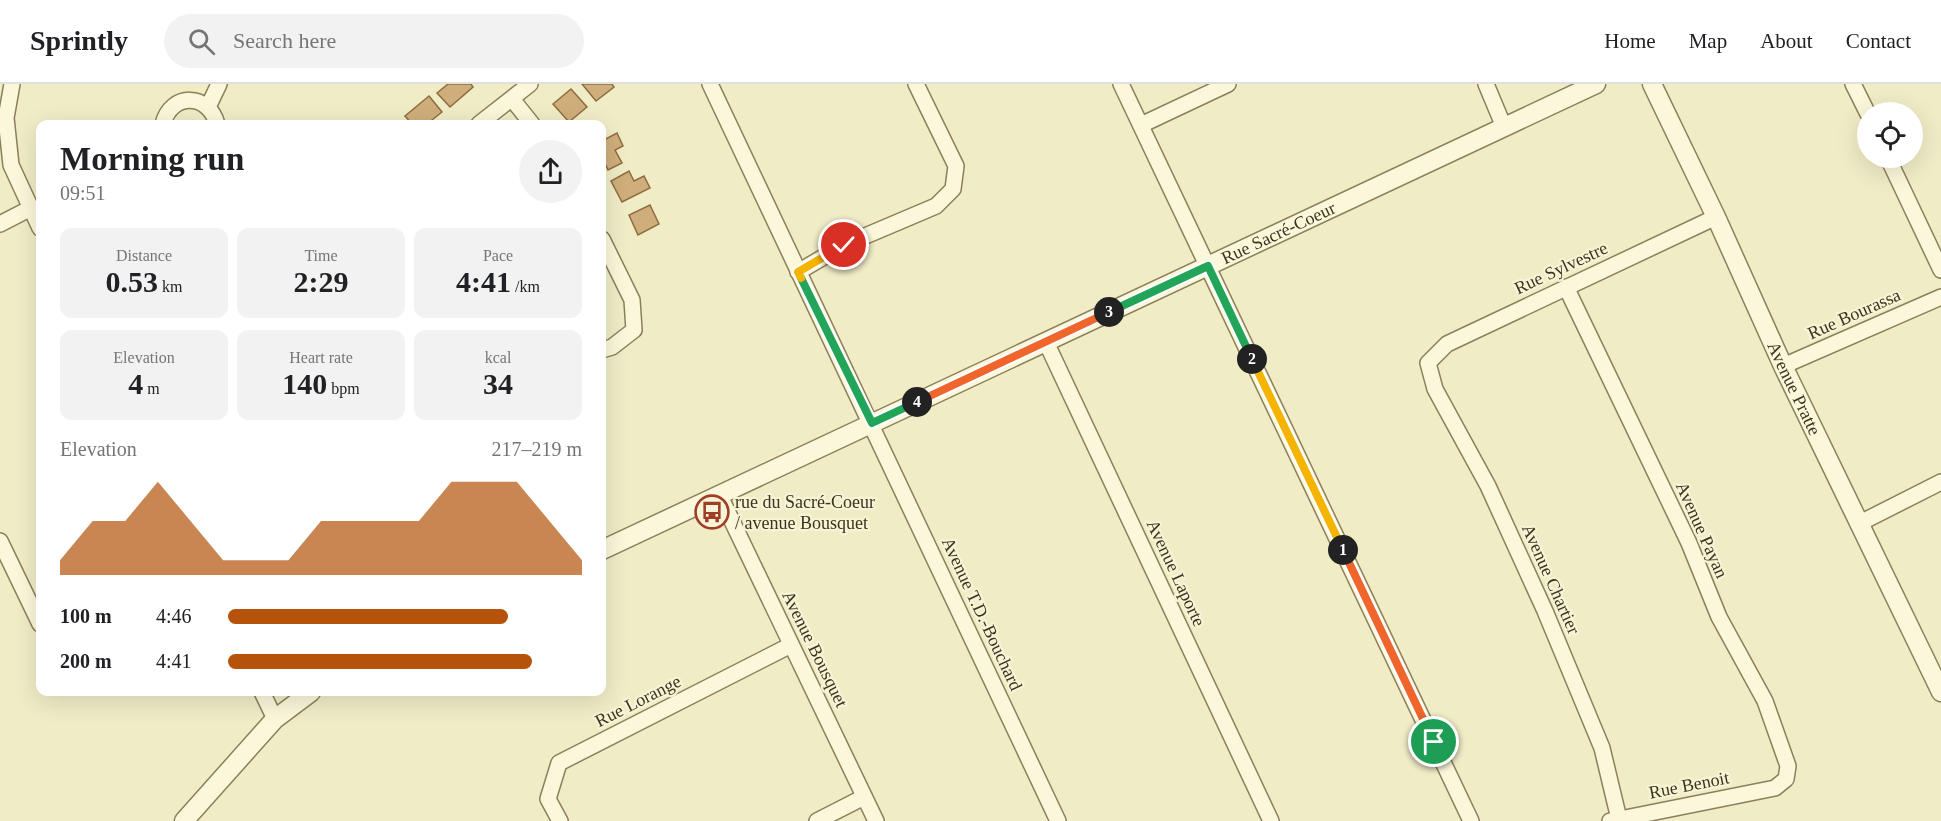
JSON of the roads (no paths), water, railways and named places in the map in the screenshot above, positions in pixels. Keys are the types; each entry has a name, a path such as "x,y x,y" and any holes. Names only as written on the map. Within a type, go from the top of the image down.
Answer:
{"street":[{"path":"12,84 6,118 11,165 36,219"},
{"path":"208,107 219,84"},
{"path":"484,120 530,84"},
{"name":"Avenue T.D.-Bouchard","path":"710,84 1058,821"},
{"path":"798,272 844,245 936,206 953,189 956,166 916,84"},
{"path":"1121,84 1471,821"},
{"path":"1140,124 1228,84"},
{"path":"1486,84 1504,127"},
{"name":"Rue Sacré-Coeur","path":"606,548 1596,84"},
{"name":"Avenue Pratte","path":"1652,84 1716,217 1783,366 1941,692"},
{"path":"1853,84 1862,102"},
{"path":"512,99 529,120"},
{"path":"165,120 169,110 176,104 192,100 208,107 216,120"},
{"path":"1893,168 1941,270"},
{"path":"0,224 31,208"},
{"name":"Rue Sylvestre","path":"1428,363 1447,344 1716,217"},
{"path":"606,247 632,300 634,330 612,347 606,349"},
{"name":"Avenue Payan","path":"1566,287 1689,543 1719,617 1765,701 1788,766 1785,779 1775,788"},
{"name":"Rue Bourassa","path":"1783,366 1941,297"},
{"name":"Avenue Laporte","path":"1046,342 1271,821"},
{"name":"Avenue Chartier","path":"1428,363 1435,389 1488,486 1550,621 1602,748 1615,820"},
{"path":"1860,523 1941,482"},
{"name":"Avenue Bousquet","path":"720,494 876,821"},
{"path":"0,541 36,616"},
{"name":"Rue Lorange","path":"560,821 548,799 559,763 791,645"},
{"path":"264,696 275,719"},
{"path":"184,821 275,719 306,696"},
{"name":"Rue Benoit","path":"1615,820 1775,788"},
{"path":"817,821 864,797"}],"place":[{"name":"rue du Sacré-Coeur / avenue Bousquet","path":"712,512"}]}
